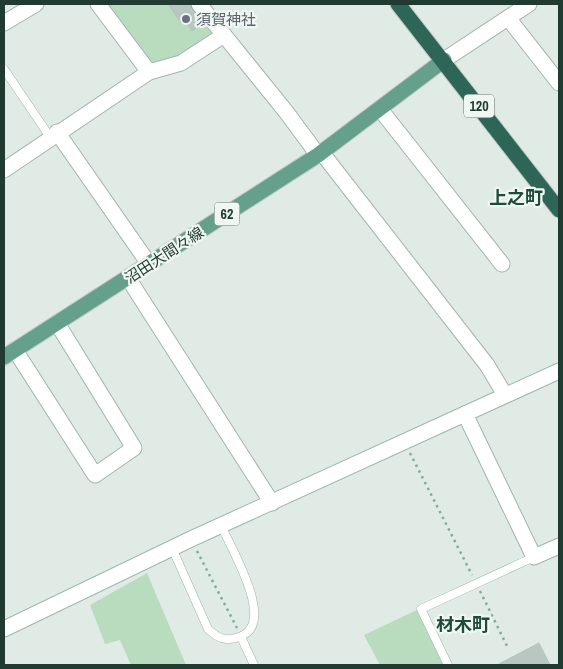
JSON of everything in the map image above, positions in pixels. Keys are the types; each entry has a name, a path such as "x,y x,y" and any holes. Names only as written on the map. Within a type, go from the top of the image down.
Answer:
{"highway":[{"name":"120","path":"398,4 558,205"}],"main road":[{"name":"沼田大間々線","path":"10,353 320,154 444,60"}],"street":[{"path":"4,23 36,4"},
{"path":"98,4 149,72"},
{"path":"199,4 487,364 505,395"},
{"path":"444,60 529,4"},
{"path":"508,18 559,83"},
{"path":"4,170 149,72 181,63 224,35"},
{"path":"380,109 502,264"},
{"path":"54,135 149,264"},
{"path":"128,278 272,502"},
{"path":"10,353 95,475 134,448 57,324"},
{"path":"4,629 191,538 559,371"},
{"path":"465,414 534,557 559,546"}],"lane":[{"path":"4,69 54,135"},
{"path":"172,548 208,629 217,637 228,640 241,637 254,625 256,615 254,599 221,525"},
{"path":"448,665 421,609 534,557"},
{"path":"241,637 254,665"}],"path":[{"path":"405,442 507,646"},
{"path":"191,538 241,637"}],"green space":[{"path":"104,4 195,4 214,29 214,37 177,59 151,64"},
{"path":"147,573 186,665 131,665 120,640 105,644 90,605"},
{"path":"419,609 446,665 380,665 364,635"}],"building":[{"name":"須賀神社","path":"191,4 198,13 193,17 199,26 192,31 185,21 181,23 169,5"},
{"path":"539,643 550,665 497,665"}],"place":[{"name":"須賀神社","path":"186,19"}],"district":[{"name":"上之町","path":"516,197"},
{"name":"材木町","path":"463,624"}]}
